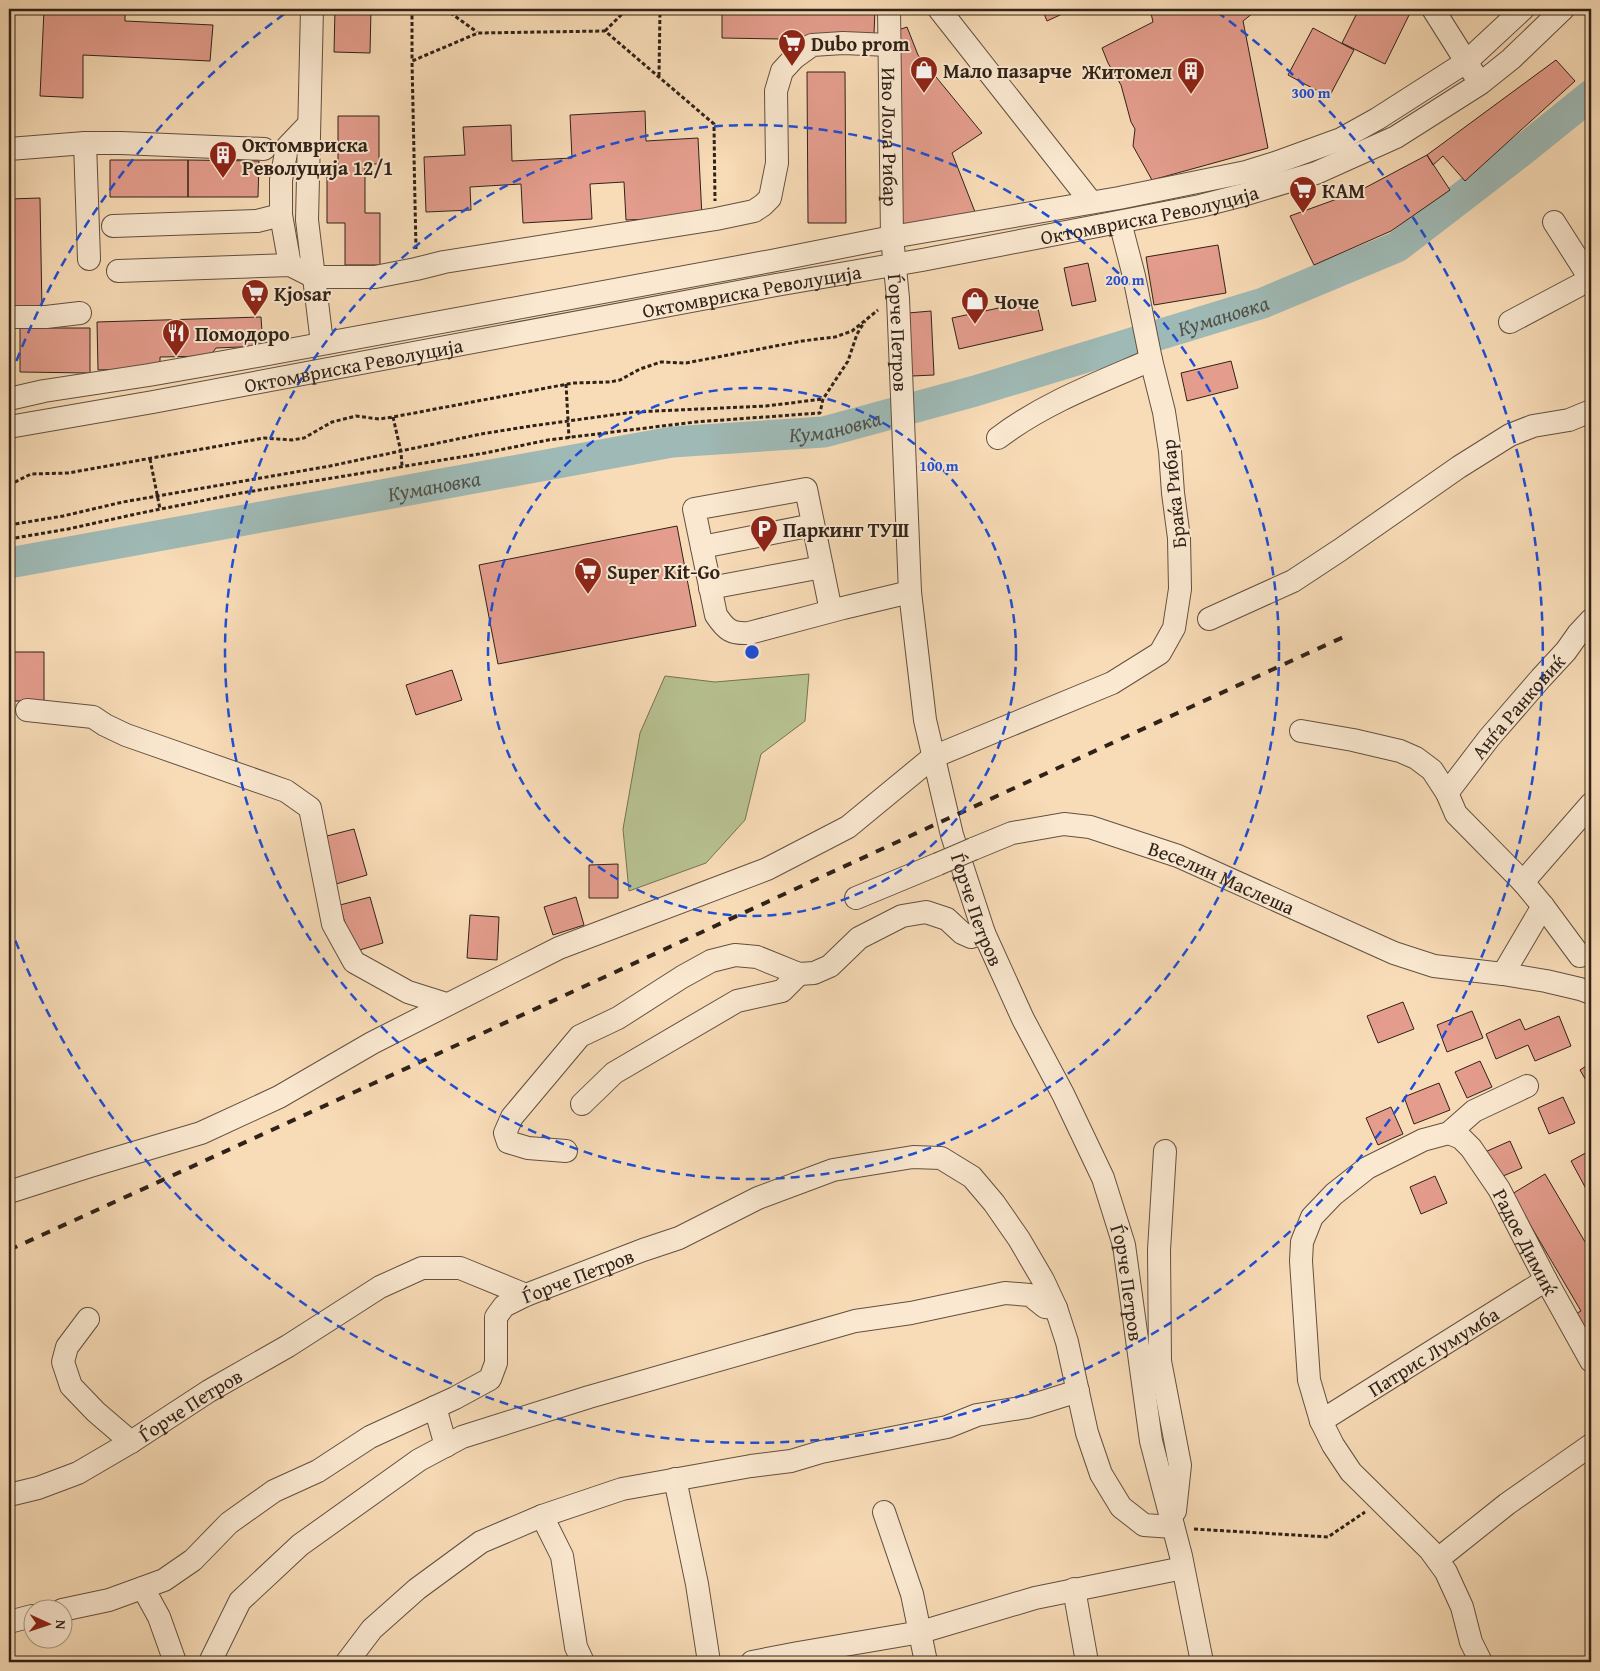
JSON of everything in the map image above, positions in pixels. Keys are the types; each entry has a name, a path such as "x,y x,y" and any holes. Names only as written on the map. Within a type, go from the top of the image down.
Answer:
{"street":[{"name":"Октомвриска Револуција","path":"312,9 307,220 322,343"},
{"name":"Иво Лола Рибар","path":"890,9 892,237 894,264"},
{"path":"939,9 1091,202"},
{"path":"1433,9 1481,83"},
{"name":"Октомвриска Револуција","path":"9,399 44,391 159,374 1246,172 1303,154 1340,139 1377,119 1466,62 1523,9"},
{"name":"Октомвриска Револуција","path":"9,427 922,260 1200,206 1316,173 1396,137 1481,83 1511,59 1563,9"},
{"path":"118,271 290,266 314,277 375,277 416,270 444,262 716,219 754,210 764,205 770,198 777,163 776,92 782,71 794,58 812,45 843,43 889,44"},
{"path":"290,266 281,215 281,180 286,147 309,124"},
{"path":"85,143 88,259"},
{"path":"9,149 85,143 264,149"},
{"path":"113,226 257,221 281,215"},
{"name":"Браќа Рибар","path":"933,757 1112,683 1160,653 1174,628 1180,589 1179,538 1170,451 1164,412 1120,222"},
{"path":"1510,322 1591,280 1554,222"},
{"name":"Ѓорче Петров","path":"894,264 898,298 910,592 925,720 933,757 952,835 984,933 1023,1019 1063,1094 1103,1178 1124,1245 1151,1441 1183,1568 1202,1662"},
{"path":"9,317 46,317 80,312"},
{"path":"998,438 1027,418 1074,393 1151,360"},
{"path":"1209,619 1293,581 1459,467 1510,435 1533,426 1569,420 1591,411"},
{"path":"831,611 806,489 694,509 716,615 724,626 735,634 749,633 910,592"},
{"path":"702,548 813,525"},
{"path":"710,588 822,567"},
{"name":"Анѓа Ранковиќ","path":"1447,792 1489,738 1566,652 1578,634 1591,620"},
{"path":"1566,652 1579,649 1591,640"},
{"path":"27,710 93,716 126,735 286,791 310,808 333,924 354,962 408,992 446,1004"},
{"path":"1301,731 1400,751 1416,758 1432,770 1447,792 1456,814 1523,882 1580,956"},
{"path":"9,1192 201,1133 279,1097 372,1043 560,948 767,869 848,827 933,757"},
{"path":"1523,882 1591,804"},
{"name":"Веселин Маслеша","path":"856,898 1012,833 1064,824 1090,827 1178,856 1394,953 1434,966 1503,974 1580,989 1591,994"},
{"path":"1503,974 1543,906"},
{"path":"566,1151 528,1148 508,1142 505,1132 512,1116 580,1036 618,1018 682,977 711,961 735,955 757,957 799,974 814,973 830,966 859,938 902,916 926,912 948,919 962,933 972,936 984,933"},
{"path":"582,1104 614,1073 737,1001 782,991 799,974"},
{"path":"1481,1662 1468,1652 1462,1607 1438,1559 1351,1472 1333,1446 1321,1421 1309,1380 1304,1324 1302,1242 1312,1217 1334,1194 1367,1168 1423,1140 1449,1133 1474,1111 1527,1086"},
{"name":"Радое Димиќ","path":"1449,1133 1461,1138 1472,1148 1499,1189 1591,1361"},
{"path":"1165,1151 1159,1250 1160,1361 1180,1465 1173,1527"},
{"name":"Ѓорче Петров","path":"9,1495 38,1488 78,1473 131,1442 209,1391 288,1346 380,1287 422,1268 460,1268 526,1295 679,1238 758,1198 833,1170 913,1157 940,1158 972,1177 994,1203 1019,1239 1043,1280 1056,1308 1067,1342 1087,1433 1101,1474 1121,1507 1144,1525 1173,1527"},
{"name":"Патрис Лумумба","path":"1321,1421 1546,1280"},
{"path":"210,1662 240,1601 300,1545 419,1460 462,1437 538,1413 855,1321 911,1313 1005,1293 1030,1295 1045,1307 1056,1308"},
{"path":"72,1608 109,1600 164,1580 193,1560 229,1523 274,1491 318,1471 370,1437 490,1379 496,1363 496,1317 504,1306 526,1295"},
{"path":"88,1319 67,1348 63,1362 70,1386 96,1412 131,1442"},
{"path":"347,1662 372,1629 417,1589 481,1542 542,1516 622,1489 751,1466 791,1461 821,1452 947,1427 977,1415 1027,1407 1078,1391"},
{"path":"435,1407 446,1446"},
{"path":"1438,1559 1507,1504 1591,1445"},
{"path":"675,1479 697,1584 709,1662"},
{"path":"884,1512 912,1594 926,1662"},
{"path":"542,1516 562,1556 576,1647 582,1662"},
{"path":"752,1662 798,1652 921,1632 1035,1598 1183,1568"},
{"path":"143,1588 159,1617 175,1662"},
{"path":"1074,1589 1087,1662"},
{"path":"9,1622 22,1619"}],"path":[{"path":"412,9 416,270"},
{"path":"444,9 478,33"},
{"path":"605,31 627,9"},
{"path":"659,77 660,9"},
{"path":"412,62 478,33 605,31 714,124 716,219"},
{"path":"9,485 31,474 68,473 264,438 292,440 304,438 332,422 356,416 379,419 566,384 610,382 620,380 640,369 661,362 686,363 802,341 835,337 852,331 898,298"},
{"path":"9,539 68,530 241,493 485,453 548,440 695,422 820,413 823,399 848,361 857,334 865,321"},
{"path":"566,384 570,438"},
{"path":"9,525 401,452 481,434 569,420 634,412 766,406 823,399"},
{"path":"393,417 401,452 402,466"},
{"path":"150,459 160,509"},
{"path":"1173,1527 1328,1537 1380,1501"}],"green space":[{"path":"809,674 805,721 761,754 745,820 706,863 629,891 623,829 640,733 665,676 715,682"}],"building":[{"path":"23,9 125,9 125,21 213,25 210,61 83,55 83,98 40,96 44,10"},
{"path":"335,9 371,9 370,53 334,52"},
{"path":"722,9 875,9 874,34 838,40 722,38"},
{"path":"1042,9 1070,9 1071,10 1047,21"},
{"name":"Житомел","path":"1150,9 1258,9 1243,21 1268,148 1152,180 1133,146 1135,129 1131,122 1121,85 1108,63 1102,48 1153,22"},
{"path":"1359,9 1412,9 1385,64 1342,43"},
{"name":"Мало пазарче","path":"907,27 918,55 982,133 952,153 977,217 898,231 898,30"},
{"path":"1313,28 1354,50 1329,97 1288,75"},
{"path":"1556,60 1575,81 1465,181 1443,156 1433,165 1427,155"},
{"path":"807,72 845,72 846,223 808,223"},
{"path":"645,111 646,141 698,138 702,217 626,220 624,182 590,184 592,219 523,223 521,184 470,187 471,210 426,212 424,157 465,155 463,127 511,125 512,161 572,158 570,115"},
{"path":"338,116 379,116 379,164 365,164 365,213 380,213 380,265 345,265 345,223 327,223 327,171 338,165"},
{"path":"1427,155 1450,190 1391,231 1314,265 1290,216 1359,191"},
{"path":"110,160 188,160 188,197 110,197"},
{"name":"Октомвриска Револуција 12/1","path":"188,160 259,161 258,197 188,197"},
{"path":"40,198 42,311 9,312 9,199"},
{"path":"1218,245 1226,293 1154,305 1146,257"},
{"path":"1088,263 1096,301 1072,306 1064,268"},
{"path":"1036,300 1043,330 959,349 952,318"},
{"path":"931,311 934,375 912,376 908,313"},
{"path":"261,317 263,346 216,348 210,356 160,357 160,368 98,370 97,322"},
{"path":"20,328 90,328 90,373 20,372"},
{"path":"1231,361 1238,388 1187,401 1181,373"},
{"name":"Super Kit-Go","path":"677,526 696,626 498,664 479,565"},
{"path":"12,652 44,652 44,701 13,701"},
{"path":"452,670 462,700 416,715 406,685"},
{"path":"354,829 367,875 336,884 323,837"},
{"path":"618,864 618,898 589,898 589,865"},
{"path":"370,897 383,943 353,952 340,905"},
{"path":"576,897 584,925 553,935 544,907"},
{"path":"470,915 499,917 497,960 467,958"},
{"path":"1403,1002 1414,1029 1378,1043 1367,1016"},
{"path":"1472,1011 1483,1038 1447,1052 1437,1025"},
{"path":"1559,1016 1571,1046 1535,1061 1528,1045 1496,1059 1486,1034 1520,1019 1525,1030"},
{"path":"1480,1061 1492,1087 1467,1098 1455,1072"},
{"path":"1591,1063 1591,1089 1580,1070"},
{"path":"1439,1083 1450,1110 1414,1124 1404,1097"},
{"path":"1563,1097 1575,1123 1549,1134 1538,1108"},
{"path":"1391,1107 1403,1134 1378,1145 1366,1118"},
{"path":"1510,1141 1522,1168 1496,1179 1485,1152"},
{"path":"1591,1150 1591,1198 1571,1161"},
{"path":"1545,1174 1591,1252 1591,1344 1568,1318 1581,1311 1512,1194"},
{"path":"1435,1176 1447,1203 1421,1214 1410,1187"}],"waterway":[{"name":"Кумановка","path":"9,563 672,442 824,432 975,391 1263,303 1397,247 1591,95"}],"railway":[{"path":"9,1250 1348,635"}],"place":[{"name":"Dubo prom","path":"792,67"},
{"name":"Мало пазарче","path":"924,94"},
{"name":"Житомел","path":"1191,95"},
{"name":"Октомвриска Револуција 12/1","path":"223,179"},
{"name":"КАМ","path":"1303,214"},
{"name":"Kjosar","path":"255,317"},
{"name":"Чоче","path":"975,325"},
{"name":"Помодоро","path":"176,357"},
{"name":"Паркинг ТУШ","path":"764,553"},
{"name":"Super Kit-Go","path":"588,595"}]}
